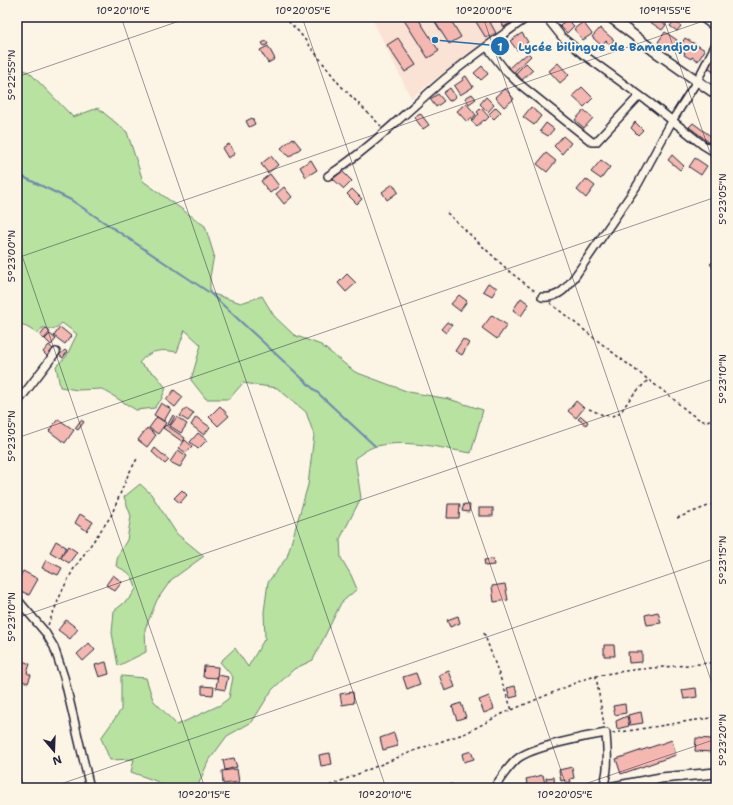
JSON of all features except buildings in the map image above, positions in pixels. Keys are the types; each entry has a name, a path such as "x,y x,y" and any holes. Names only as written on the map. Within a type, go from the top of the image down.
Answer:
{"main road":[{"path":"610,17 716,94"},
{"path":"608,788 661,778 716,773"}],"street":[{"path":"328,176 348,163 387,132 442,82 528,17"},
{"path":"546,17 562,37 584,55 716,153"},
{"path":"701,17 716,28"},
{"path":"542,297 550,298 557,295 568,286 638,184 672,121 697,81 716,44"},
{"path":"487,47 505,70 517,82 592,142 596,142 639,96"},
{"path":"17,403 56,352"},
{"path":"17,600 45,632 54,647 64,677 90,788"},
{"path":"494,788 518,758 529,752 588,736 606,733 608,760 606,780 602,788"}],"path":[{"path":"284,17 299,32 316,56 340,85 387,132"},
{"path":"447,214 510,272 648,379 698,420 706,422 716,416"},
{"path":"589,409 603,415 612,416 621,412 631,397 648,379"},
{"path":"45,632 63,588 73,570 111,516 128,475 138,457"},
{"path":"677,518 716,503"},
{"path":"484,633 512,710"},
{"path":"324,788 416,750 466,733 512,710 585,679 596,676 659,667 716,662"},
{"path":"596,676 606,733 644,730 678,722 716,718"}],"shaded area":[{"path":"371,17 521,17 456,63 411,98"}],"green space":[{"path":"17,66 30,73 73,117 98,108 127,132 143,181 205,226 214,255 210,277 210,293 241,303 262,296 274,316 294,335 321,345 355,372 409,392 449,399 483,410 471,453 424,445 400,443 374,447 355,458 361,498 340,539 341,558 357,589 341,603 313,660 294,669 272,690 252,722 227,736 208,762 199,783 199,788 167,788 156,781 131,772 134,759 110,760 101,738 121,710 121,676 146,678 153,700 177,725 220,705 229,698 233,677 220,662 235,648 248,667 265,638 264,612 268,582 287,557 308,485 314,435 306,412 277,388 243,383 229,399 206,399 191,380 201,345 185,330 177,352 160,351 151,353 139,363 156,375 166,388 161,400 155,408 136,410 102,389 77,390 60,387 56,366 66,357 77,334 62,323 53,329 42,328 38,334 17,321"},
{"path":"140,484 151,494 177,534 204,556 171,580 157,600 145,629 146,652 118,666 112,633 114,611 130,598 136,589 134,580 130,574 116,566 118,555 127,540 131,516 124,497"}],"waterway":[{"path":"17,174 71,200 210,293 375,446"}],"place":[{"name":"Lycée bilingue de Bamendjou","path":"435,40"}]}
